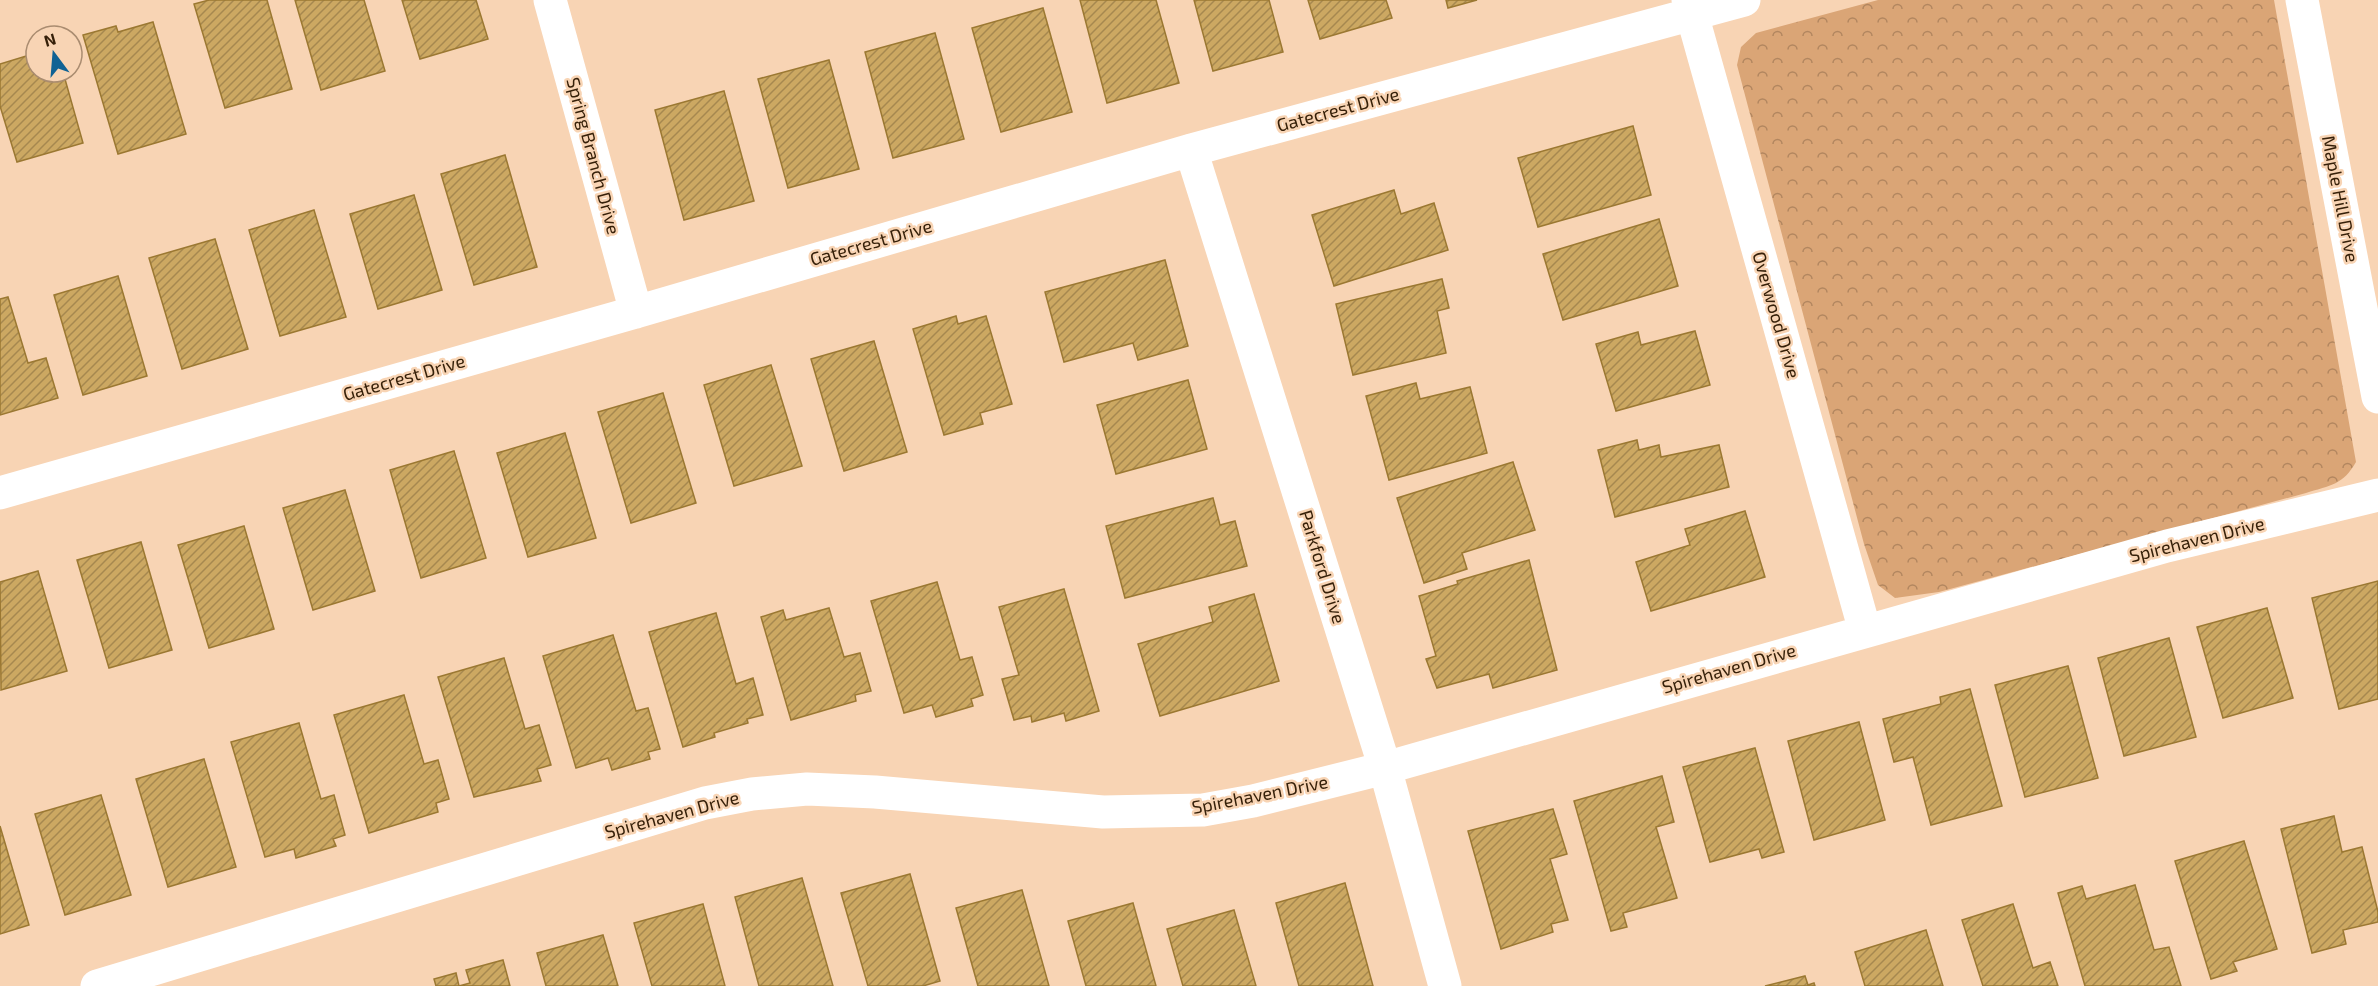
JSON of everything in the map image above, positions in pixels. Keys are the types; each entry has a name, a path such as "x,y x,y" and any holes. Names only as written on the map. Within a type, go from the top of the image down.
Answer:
{"street":[{"name":"Spring Branch Drive","path":"550,0 636,312"},
{"name":"Gatecrest Drive","path":"0,493 636,312 1690,7 1744,0"},
{"name":"Maple Hill Drive","path":"2302,0 2378,397"},
{"name":"Overwood Drive","path":"1690,7 1865,630"},
{"name":"Parkford Drive","path":"1191,150 1385,768 1445,986"},
{"name":"Spirehaven Drive","path":"96,986 705,803 752,794 807,789 874,792 1103,812 1203,810 1253,801 1385,768 2167,546 2378,495"}],"green space":[{"path":"1878,0 2274,0 2356,462 2341,480 2306,493 1939,592 1895,598 1878,585 1864,544 1737,65 1741,47 1756,33"}],"building":[{"path":"209,0 267,0 292,89 225,108 194,4"},
{"path":"295,0 364,0 385,71 321,90"},
{"path":"402,0 476,0 488,39 420,59"},
{"path":"1080,0 1156,0 1179,83 1107,103"},
{"path":"1194,0 1269,0 1283,52 1213,71"},
{"path":"1308,0 1386,0 1392,18 1320,39"},
{"path":"1446,0 1477,0 1448,8"},
{"path":"1043,8 1072,112 1001,132 972,28"},
{"path":"153,22 186,134 118,154 84,35 116,26 118,32"},
{"path":"935,33 964,139 893,158 865,52"},
{"path":"24,57 24,84 66,84 83,143 17,162 0,106 0,64"},
{"path":"829,60 859,169 788,188 758,79"},
{"path":"724,91 754,201 684,220 655,110"},
{"path":"1633,126 1651,195 1538,227 1518,158"},
{"path":"505,155 537,267 474,285 441,174"},
{"path":"1394,190 1401,214 1434,203 1448,250 1334,286 1312,215"},
{"path":"414,195 442,290 378,309 350,214"},
{"path":"314,210 346,317 280,336 249,230"},
{"path":"1659,219 1678,286 1563,320 1543,254"},
{"path":"215,239 248,349 182,369 149,258"},
{"path":"1165,260 1188,346 1138,360 1133,343 1064,362 1045,292"},
{"path":"118,276 147,376 83,395 54,295"},
{"path":"1442,279 1449,308 1437,311 1446,353 1353,375 1336,304"},
{"path":"8,297 28,363 46,358 58,398 0,415 0,299"},
{"path":"956,316 958,324 986,316 1012,404 980,413 983,424 944,435 913,329"},
{"path":"1695,331 1710,385 1616,411 1596,344 1638,332 1641,345"},
{"path":"874,341 907,452 844,471 811,359"},
{"path":"771,365 802,466 734,486 704,385"},
{"path":"1188,380 1207,449 1116,474 1097,405"},
{"path":"1416,383 1420,399 1470,387 1487,453 1389,480 1366,396"},
{"path":"663,393 696,503 631,523 598,412"},
{"path":"565,433 596,538 528,557 497,453"},
{"path":"1637,440 1639,450 1659,445 1661,457 1719,445 1729,487 1615,517 1598,450"},
{"path":"454,451 486,558 421,578 390,470"},
{"path":"1513,462 1535,530 1462,553 1467,569 1424,583 1397,498"},
{"path":"345,490 375,591 313,610 283,508"},
{"path":"1213,498 1220,525 1235,521 1247,566 1125,598 1106,526"},
{"path":"1745,511 1765,577 1651,611 1636,562 1690,545 1685,529"},
{"path":"244,526 274,629 209,648 178,545"},
{"path":"141,542 172,650 109,668 77,560"},
{"path":"1529,560 1557,670 1493,688 1489,674 1437,688 1426,659 1436,656 1419,596 1458,584 1457,581"},
{"path":"38,571 67,671 1,690 0,582"},
{"path":"2378,581 2378,699 2339,709 2312,598"},
{"path":"937,582 960,660 972,657 983,695 971,699 973,706 936,717 932,705 904,713 871,601"},
{"path":"1064,589 1099,711 1066,721 1064,713 1032,722 1031,716 1014,720 1002,679 1019,675 999,607"},
{"path":"1254,594 1279,681 1160,716 1138,644 1213,622 1209,607"},
{"path":"829,608 844,657 860,653 871,691 855,695 856,701 791,720 761,617 783,610 786,620"},
{"path":"2267,608 2293,698 2223,718 2197,627"},
{"path":"716,613 736,684 753,678 763,715 747,719 748,723 714,733 715,737 683,747 649,632"},
{"path":"613,635 636,711 648,708 660,749 648,752 650,759 612,770 608,758 576,768 543,656"},
{"path":"2169,638 2196,737 2124,756 2098,658"},
{"path":"504,658 525,729 539,725 551,765 537,769 541,781 474,797 438,677"},
{"path":"2068,666 2098,778 2025,797 1995,685"},
{"path":"1970,689 2002,806 1931,825 1913,757 1894,762 1883,719 1941,704 1940,697"},
{"path":"404,695 424,764 438,760 449,799 436,803 438,812 369,833 334,715"},
{"path":"1859,722 1885,820 1814,840 1788,741"},
{"path":"299,723 321,799 334,795 345,835 333,839 336,846 296,858 294,849 265,857 231,742"},
{"path":"1755,748 1784,852 1762,858 1759,849 1710,862 1683,767"},
{"path":"204,759 236,867 168,887 136,779"},
{"path":"1662,776 1674,822 1656,827 1677,898 1623,913 1627,927 1611,931 1574,801"},
{"path":"101,795 131,895 65,915 35,814"},
{"path":"1553,809 1567,854 1550,859 1568,920 1551,924 1553,932 1501,949 1468,831"},
{"path":"2334,816 2342,852 2362,847 2378,912 2378,922 2343,930 2346,944 2312,953 2281,829"},
{"path":"0,826 29,925 0,934"},
{"path":"2244,841 2277,949 2233,962 2237,971 2211,979 2175,861"},
{"path":"910,874 940,981 923,986 868,986 841,893"},
{"path":"802,878 833,986 759,986 735,897"},
{"path":"1345,883 1373,986 1299,986 1276,903"},
{"path":"2135,885 2154,950 2169,947 2181,986 2085,986 2058,893 2082,886 2086,899"},
{"path":"1022,890 1049,986 978,986 956,908"},
{"path":"1133,903 1156,986 1086,986 1068,921"},
{"path":"703,904 725,986 652,986 634,923"},
{"path":"2013,904 2033,968 2050,962 2058,986 1983,986 1962,920"},
{"path":"1234,910 1256,986 1183,986 1167,929"},
{"path":"1926,930 1943,986 1865,986 1855,952"},
{"path":"603,935 618,986 546,986 537,953"},
{"path":"503,960 510,986 459,986 470,983 466,970"},
{"path":"456,973 459,986 436,986 434,979"},
{"path":"1805,976 1808,985 1814,983 1815,986 1765,986"}]}
